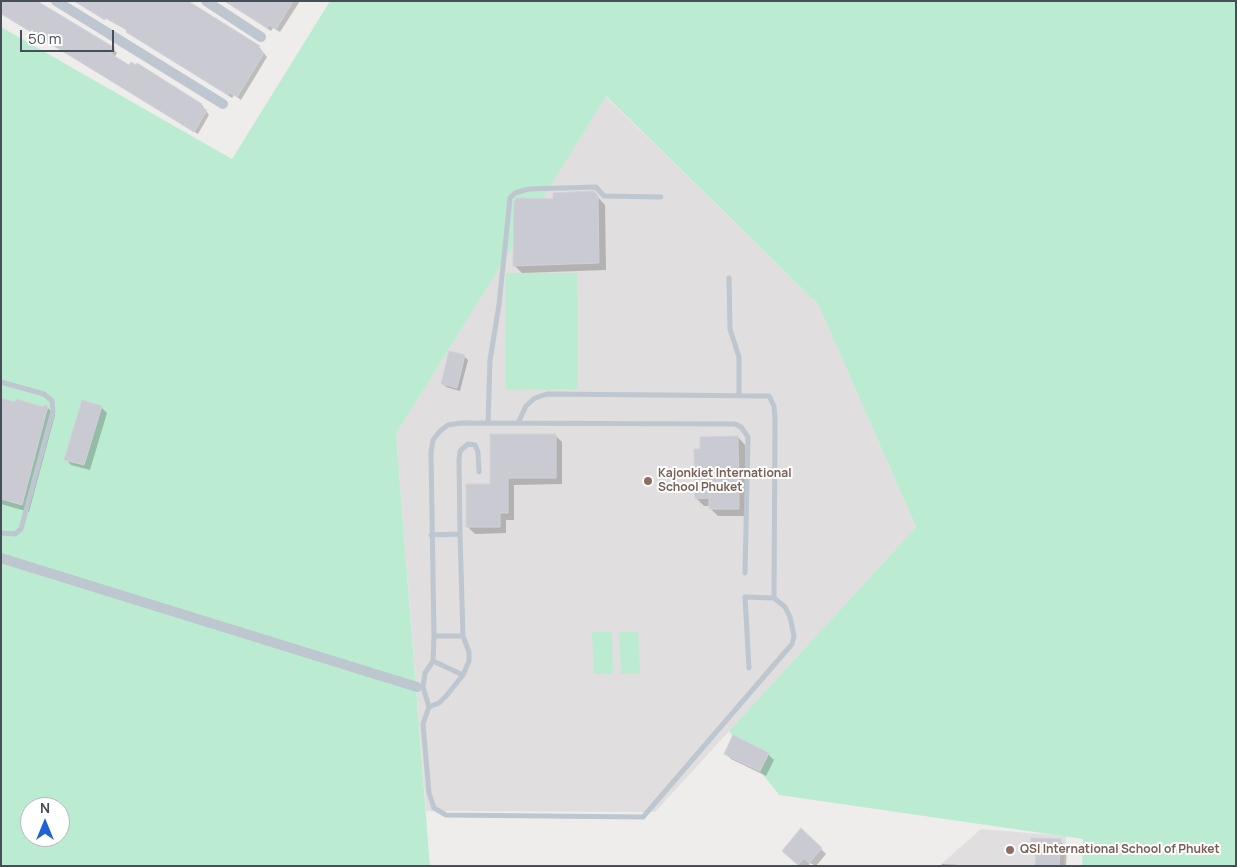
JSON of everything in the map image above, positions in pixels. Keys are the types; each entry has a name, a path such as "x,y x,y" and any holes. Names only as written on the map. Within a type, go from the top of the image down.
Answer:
{"street":[{"path":"56,1 224,104"},
{"path":"206,1 261,37"},
{"path":"1,558 420,687"}],"lane":[{"path":"488,423 490,360 499,305 510,198 515,193 529,188 596,187 604,196 661,198"},
{"path":"729,278 730,329 739,357 739,395"},
{"path":"1,382 44,394 52,401 53,412 21,529 15,534 1,533"},
{"path":"518,423 526,406 536,398 547,394 768,396 774,406 774,598"},
{"path":"745,573 748,446 746,432 735,424 461,423 448,425 440,431 433,440 431,452 433,661 425,673 420,687 429,707 423,724 429,793 434,808 446,815 643,817 792,644 794,636 790,616 785,607 774,598 744,597 749,668"},
{"path":"429,707 439,703 462,675 469,661 469,652 463,636 459,460 460,451 468,444 475,445 478,452 479,472"},
{"path":"432,535 460,534"},
{"path":"434,636 463,636"},
{"path":"433,661 462,675"}],"shaded area":[{"name":"Kajonkiet International School Phuket","path":"605,96 818,304 916,527 655,812 426,811 396,434"},
{"name":"QSI International School of Phuket","path":"981,829 1066,836 1064,866 939,866"}],"green space":[{"path":"330,1 1236,1 1236,866 1082,866 1083,839 779,795 729,731 916,527 818,304 606,96 396,434 430,866 1,866 1,27 232,159"},
{"path":"506,273 577,273 578,389 506,390"},
{"path":"592,632 612,632 613,674 594,674"},
{"path":"619,632 638,632 640,674 621,674"}],"building":[{"path":"1,1 37,1 115,48 111,54 129,65 131,62 136,65 137,63 202,104 200,107 207,110 194,132 1,13"},
{"path":"74,1 188,1 260,46 258,49 264,53 237,97 229,92 228,95 126,32 127,30 106,18 105,20"},
{"path":"226,1 293,1 276,29 269,25 267,28"},
{"path":"594,191 598,196 599,263 513,266 514,203 516,198 553,199 553,193"},
{"path":"449,351 465,355 457,388 441,384"},
{"path":"1,398 15,402 16,399 43,407 44,405 48,406 22,505 1,499"},
{"path":"82,400 102,406 84,465 64,460"},
{"path":"490,434 556,434 556,478 508,478 508,513 500,513 500,527 466,527 466,484 490,484"},
{"path":"738,436 739,509 709,509 709,498 695,499 694,449 700,449 700,437"},
{"path":"733,735 769,753 760,771 724,754"},
{"path":"801,828 822,848 809,863 804,858 798,865 782,851"},
{"path":"1031,838 1061,839 1059,866 1035,866 1036,853 1030,853"}],"place":[{"name":"Kajonkiet International School Phuket","path":"648,481"},
{"name":"QSI International School of Phuket","path":"1010,850"}]}
